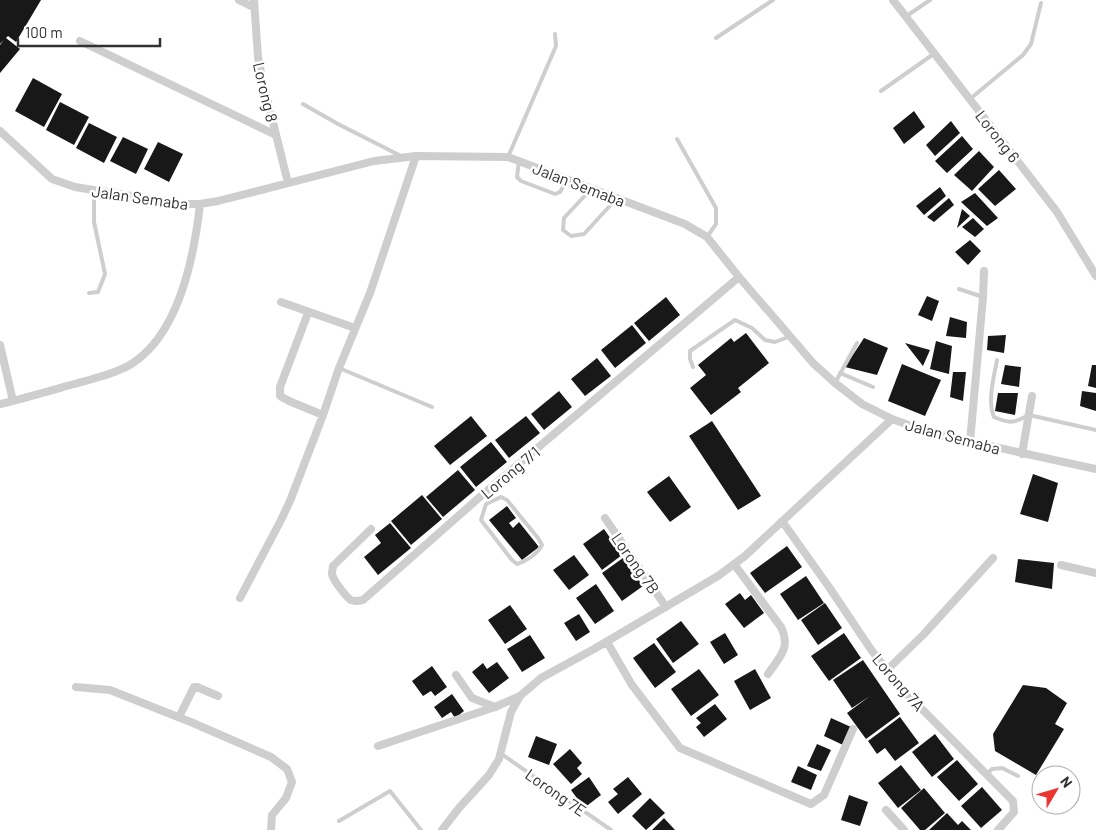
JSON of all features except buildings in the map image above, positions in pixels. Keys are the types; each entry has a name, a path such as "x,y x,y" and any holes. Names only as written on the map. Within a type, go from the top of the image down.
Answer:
{"street":[{"path":"239,0 254,3"},
{"name":"Lorong 6","path":"893,0 1057,212 1096,276"},
{"name":"Lorong 8","path":"254,3 262,78 288,183"},
{"path":"80,41 276,135"},
{"name":"Jalan Semaba","path":"0,131 52,179 75,188 181,204 200,204 374,160 416,156 508,157 685,224 707,237 813,363 835,384 862,404 892,419 930,433 1022,454 1096,468"},
{"path":"240,598 282,520 323,415 339,368 370,292 416,156"},
{"path":"0,404 103,376 127,367 143,356 156,343 168,324 184,282 197,230 200,204"},
{"path":"970,442 984,271"},
{"name":"Lorong 7/1","path":"371,529 333,566 332,575 346,596 352,600 363,600 481,496 739,277"},
{"path":"281,302 355,328"},
{"path":"308,313 280,387 280,396 323,415"},
{"path":"0,346 13,401"},
{"path":"1022,454 1032,396"},
{"path":"378,746 495,707 520,696 541,678 718,576 782,521 892,419"},
{"name":"Lorong 7B","path":"605,518 666,607"},
{"name":"Lorong 7A","path":"782,521 886,670 902,689 1012,801 1014,812 998,830"},
{"path":"886,670 924,634 993,558"},
{"path":"734,564 781,627 786,637 786,648 768,674"},
{"path":"1061,566 1096,573"},
{"path":"606,642 632,685 680,748 811,804 824,795 853,729"},
{"path":"456,675 472,698 495,707"},
{"path":"76,687 110,690 179,717 271,757 287,769 292,782 286,798 272,815 270,830"},
{"path":"179,717 194,688 197,687 218,696"},
{"path":"442,830 489,775 499,759 511,712 520,696"},
{"path":"886,810 904,830"}],"lane":[{"path":"716,38 772,0"},
{"path":"905,16 930,0"},
{"path":"970,99 1023,55 1031,44 1041,3"},
{"path":"508,157 556,46 555,34"},
{"path":"881,91 935,53"},
{"path":"303,104 403,157"},
{"path":"677,139 716,208 716,224 707,237"},
{"path":"519,161 517,177 555,194 560,192 567,180"},
{"path":"592,188 564,218 563,230 571,236 584,234 617,198"},
{"path":"89,294 98,292 105,274 94,222 94,190"},
{"path":"959,289 983,297"},
{"path":"693,367 690,351 735,320 752,328 765,340 775,342 791,336"},
{"path":"835,384 857,343"},
{"path":"997,360 991,402 991,410 994,417 1007,423 1018,421 1029,414 1096,430"},
{"path":"339,368 432,407"},
{"path":"840,373 873,387"},
{"path":"481,496 486,504 481,520 512,560 517,564 524,562 539,550 542,545 538,538 506,500 501,497 486,504"},
{"name":"Lorong 7E","path":"500,752 611,830"},
{"path":"986,775 992,769 1002,768 1018,776"},
{"path":"339,821 390,791 421,830"}]}
